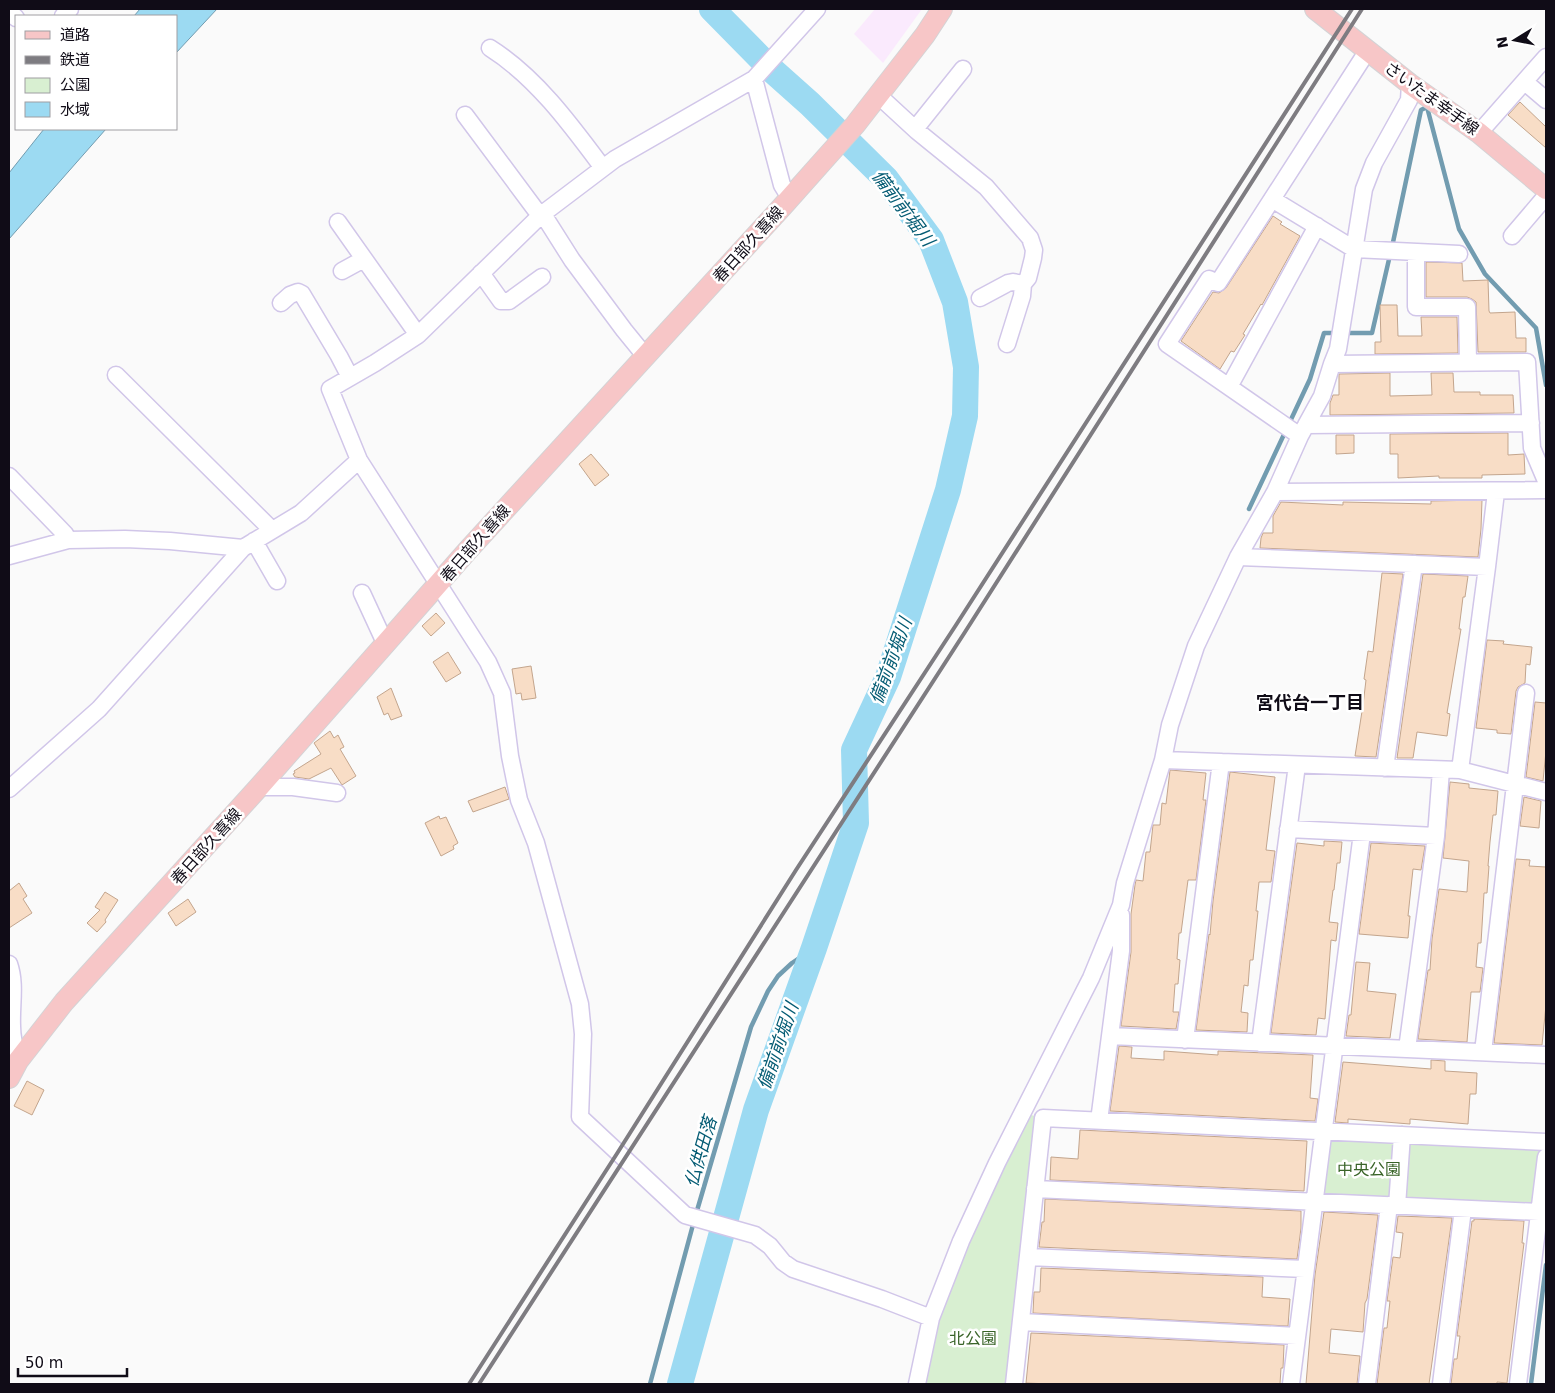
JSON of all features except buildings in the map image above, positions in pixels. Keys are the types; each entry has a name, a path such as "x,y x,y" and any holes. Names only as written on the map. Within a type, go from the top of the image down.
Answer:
{"main road":[{"name":"春日部久喜線","path":"13,1070 64,1002 259,787 468,550 646,357 855,125 925,35 942,9"},
{"name":"さいたま幸手線","path":"1315,9 1410,84 1479,133 1546,188"}],"street":[{"path":"817,9 756,77 615,159 541,215 418,335 330,389 359,460 488,662 502,693 510,756 519,800 536,843 580,1004 583,1034 580,1117 685,1214 755,1236 770,1246 783,1262 793,1269 882,1299 931,1318"},
{"path":"490,48 506,58 547,98 579,135 603,168"},
{"path":"1368,50 1218,283 1208,279 1167,344 1229,387 1303,430 1531,423"},
{"path":"1479,133 1546,57"},
{"path":"915,129 963,69"},
{"path":"756,77 782,185 790,198"},
{"path":"1525,82 1546,100"},
{"path":"1100,1121 1121,951 1121,905 1125,883 1163,760 1170,725 1196,646 1238,557 1275,492 1303,430 1322,396 1338,349 1364,189 1374,163 1409,100 1410,84"},
{"path":"879,96 915,129 986,187 1026,231 1033,244 1031,269 1023,284 1022,296 1007,344"},
{"path":"465,115 546,219 572,260 646,357"},
{"path":"1512,236 1546,196"},
{"path":"1272,199 1354,249 1459,254"},
{"path":"338,222 418,335"},
{"path":"1229,387 1317,226"},
{"path":"1416,252 1416,307 1467,307 1468,362"},
{"path":"342,271 364,259"},
{"path":"481,274 501,300 509,301 542,276"},
{"path":"980,298 1008,283 1023,284"},
{"path":"281,303 290,295 298,292 302,294 350,377"},
{"path":"1332,364 1527,362 1532,448 1546,481"},
{"path":"116,375 272,530"},
{"path":"11,782 99,709 249,544 300,513 359,460"},
{"path":"9,476 65,534 68,540"},
{"path":"1275,492 1496,492 1546,490"},
{"path":"1460,770 1488,567 1496,492"},
{"path":"9,556 68,540 152,540 249,544"},
{"path":"249,544 277,581"},
{"path":"1238,557 1488,567"},
{"path":"1386,768 1414,564"},
{"path":"362,593 386,644"},
{"path":"1483,1052 1526,693"},
{"path":"1163,760 1460,770 1546,792"},
{"path":"1185,1040 1221,762"},
{"path":"1260,1043 1297,765"},
{"path":"1407,1049 1436,836 1441,770"},
{"path":"259,787 293,787 337,793"},
{"path":"1288,830 1436,836"},
{"path":"1290,1384 1362,833"},
{"path":"917,1384 931,1318 961,1242 997,1163 1091,978 1121,905"},
{"path":"9,964 12,978 13,1070"},
{"path":"1110,1036 1546,1055"},
{"path":"1014,1384 1043,1118 1546,1142"},
{"path":"1367,1384 1402,1135"},
{"path":"1518,1384 1541,1222 1546,1157"},
{"path":"1035,1189 1463,1209 1541,1222"},
{"path":"1441,1384 1463,1209"},
{"path":"1028,1257 1306,1269"},
{"path":"1021,1322 1297,1336"}],"shaded area":[{"path":"875,9 922,9 883,63 854,34"}],"green space":[{"name":"北公園","path":"1023,1113 1043,1118 1014,1384 917,1384 931,1318"},
{"name":"中央公園","path":"1323,1131 1546,1142 1539,1212 1314,1202"}],"water":[{"path":"140,9 217,9 178,51 178,15 135,15"},
{"path":"43,130 105,130 9,239 9,173"}],"waterway":[{"name":"備前前堀川","path":"680,1384 756,1110 856,823 854,750 888,677 948,490 965,416 966,367 955,302 931,240 886,179 810,104 773,71 712,9"},
{"path":"1392,247 1421,110 1427,107 1459,229 1485,274 1536,328 1546,385"},
{"path":"1249,509 1310,379 1324,333 1372,333 1390,255"},
{"name":"仏供田落","path":"696,1214 751,1027 768,991 778,976 792,963 814,948"},
{"name":"仏供田落","path":"650,1384 694,1221"},
{"path":"1531,1384 1546,1265"}],"railway":[{"path":"469,1384 796,870 956,625 1352,9"},
{"path":"479,1384 965,632 1362,9"}],"district":[{"name":"宮代台一丁目","path":"1310,703"}]}
